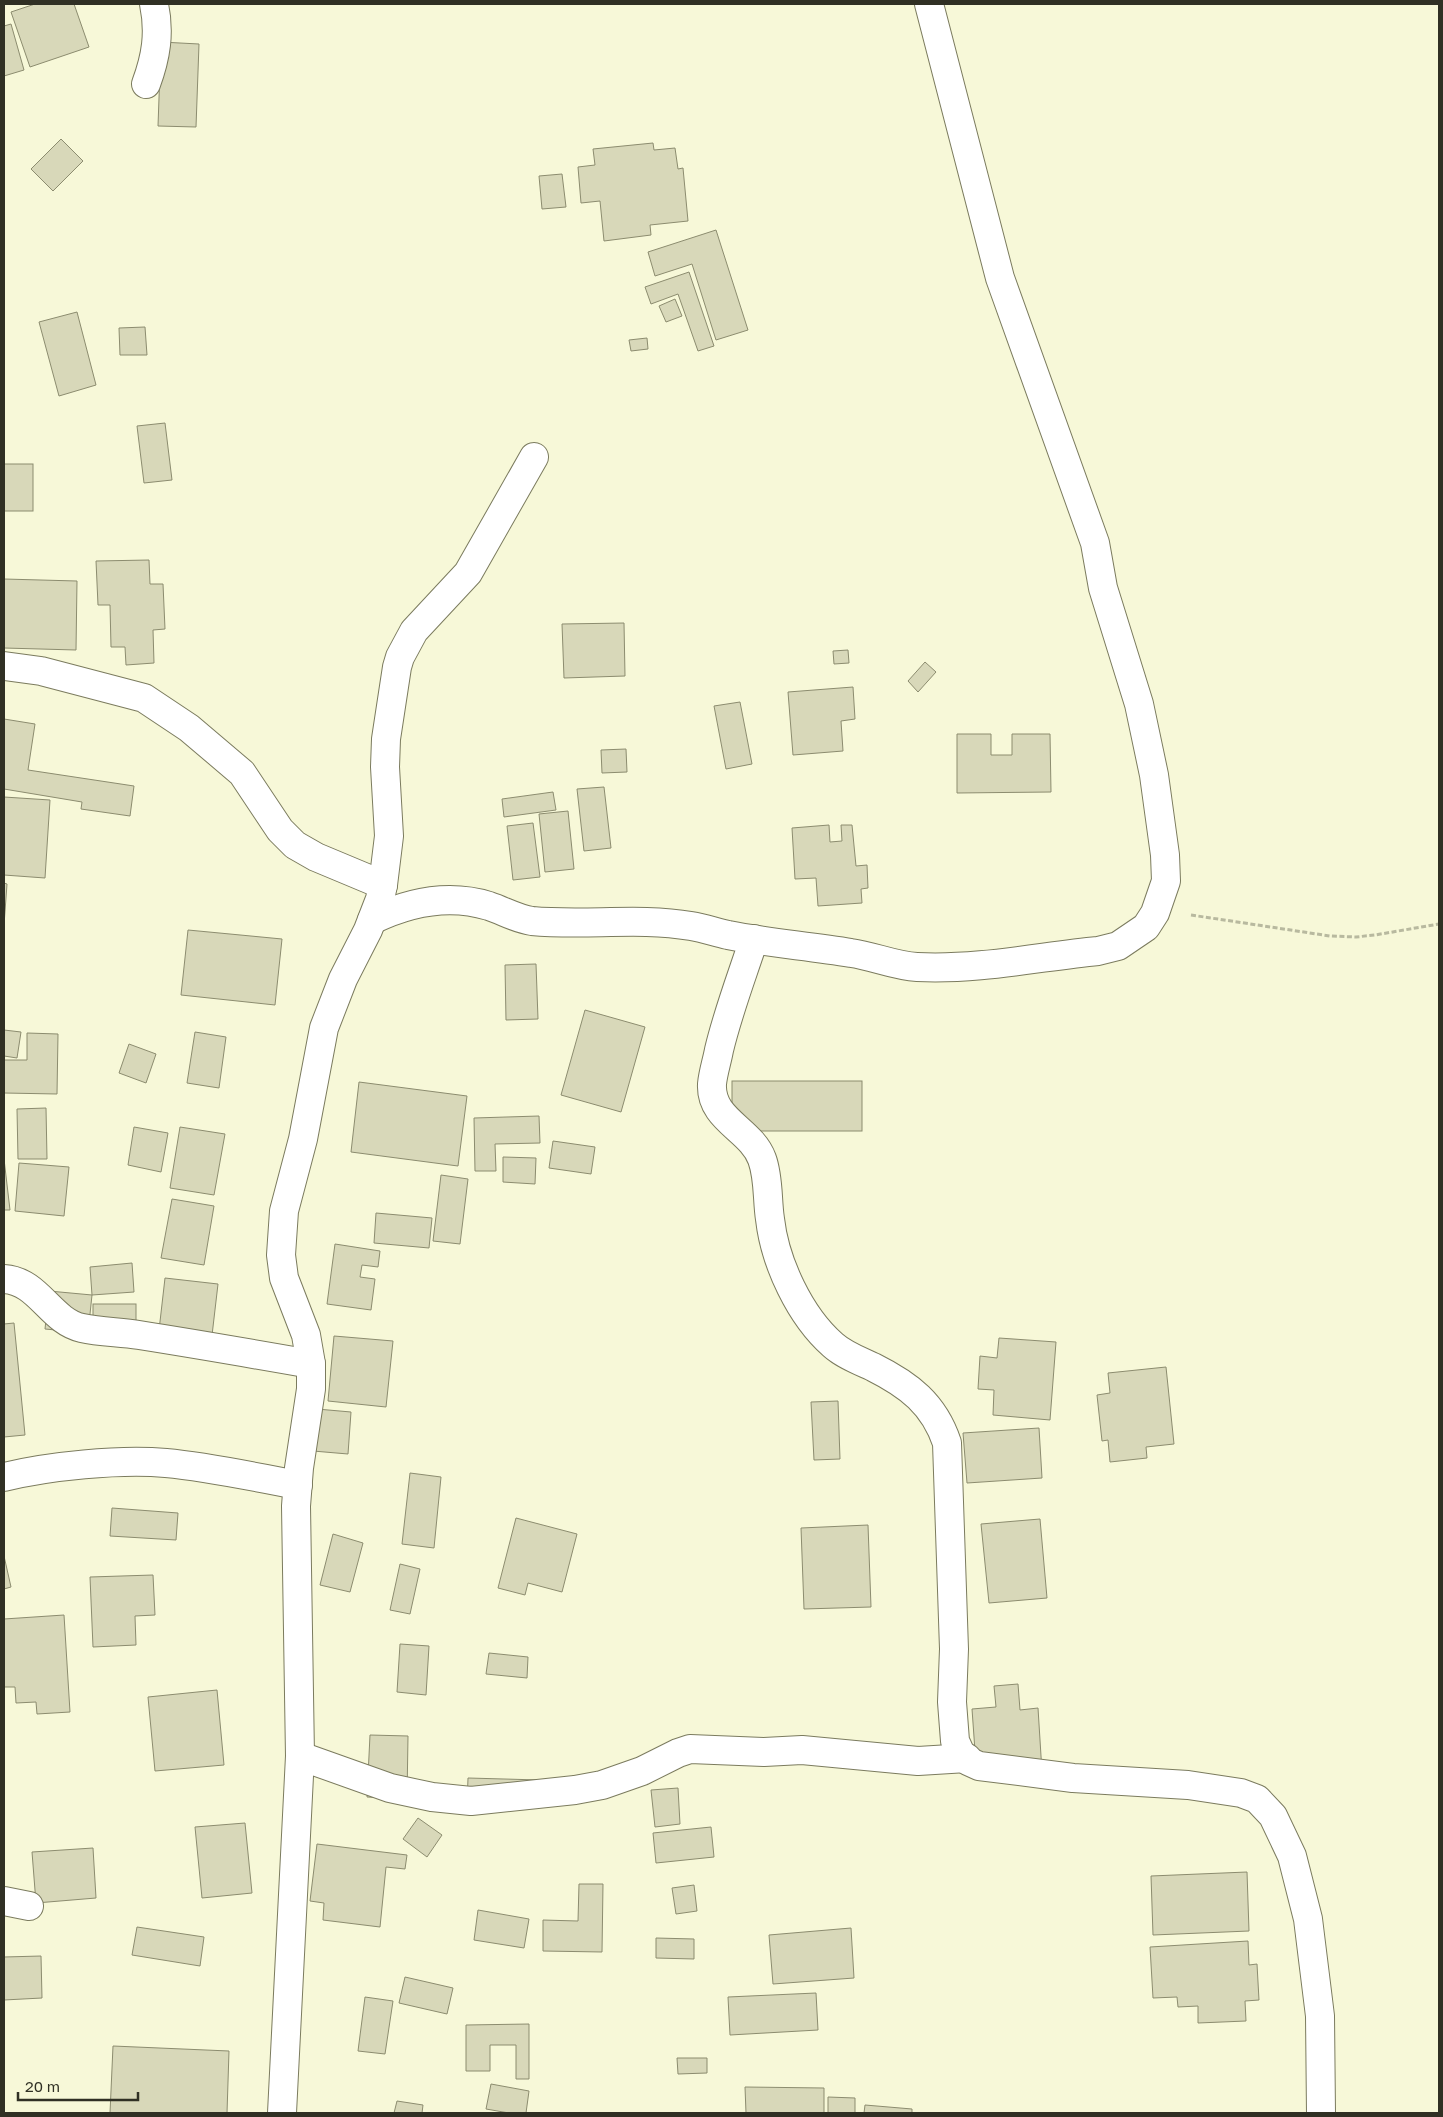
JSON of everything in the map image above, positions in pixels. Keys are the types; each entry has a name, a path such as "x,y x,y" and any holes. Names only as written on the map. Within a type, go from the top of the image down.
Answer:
{"street":[{"path":"146,84 157,49 154,4"},
{"path":"372,920 408,905 434,900 458,900 488,906 529,921 562,924 663,922 754,939 851,953 916,967 972,967 1098,952 1118,946 1146,928 1155,914 1166,881 1165,855 1154,775 1138,704 1102,588 1095,543 1000,278 929,4"},
{"path":"282,2113 300,1756 296,1550 298,1485 312,1388 311,1364 306,1335 284,1278 282,1255 284,1211 303,1139 324,1028 343,979 372,920 383,885 388,836 385,767 386,738 400,657 414,631 468,573 534,457"},
{"path":"4,666 41,671 144,698 189,728 242,773 280,830 295,845 316,857 383,885"},
{"path":"754,939 724,1028 712,1084 715,1104 720,1112 753,1141 763,1160 770,1221 780,1262 794,1295 834,1346 891,1376 932,1410 940,1423 947,1443 954,1649 952,1702 955,1741 960,1752 979,1766 1073,1778 1188,1785 1241,1793 1257,1799 1274,1816 1292,1856 1308,1919 1320,2016 1321,2113"},
{"path":"4,1279 21,1282 26,1285 60,1316 81,1328 137,1335 311,1364"},
{"path":"4,1478 69,1467 118,1463 166,1463 298,1485"},
{"path":"300,1756 390,1788 432,1797 471,1801 559,1792 602,1785 642,1771 690,1749 764,1752 802,1750 918,1761 967,1758"}],"path":[{"path":"1155,914 1230,920 1330,936 1375,935 1439,924"}],"building":[{"path":"35,4 74,4 89,47 30,67 11,12"},
{"path":"11,24 24,70 4,76 4,26"},
{"path":"161,42 199,44 196,127 158,126"},
{"path":"61,139 83,161 53,191 31,169"},
{"path":"653,143 654,150 675,148 678,169 683,168 688,221 650,225 651,235 604,241 600,201 581,203 578,167 595,165 593,149"},
{"path":"562,174 566,207 542,209 539,176"},
{"path":"716,230 748,330 716,340 692,264 655,276 648,252"},
{"path":"689,272 714,346 698,351 678,294 651,304 645,287"},
{"path":"675,299 682,316 666,322 659,306"},
{"path":"77,312 96,385 59,396 39,322"},
{"path":"145,327 147,355 120,355 119,328"},
{"path":"647,338 648,349 631,351 629,340"},
{"path":"165,423 172,480 144,483 137,426"},
{"path":"4,464 33,464 33,511 4,511"},
{"path":"149,560 150,584 163,584 165,629 153,630 154,663 126,665 125,647 111,647 110,605 98,605 96,561"},
{"path":"4,579 77,581 76,650 4,648"},
{"path":"624,623 625,676 564,678 562,624"},
{"path":"848,650 849,663 834,664 833,651"},
{"path":"925,662 936,672 918,692 908,681"},
{"path":"853,687 855,719 841,721 843,751 793,755 788,692"},
{"path":"740,702 752,764 726,769 714,706"},
{"path":"4,719 35,724 28,770 134,786 130,816 81,809 82,802 4,789"},
{"path":"957,734 991,734 991,755 1012,755 1012,734 1050,734 1051,792 957,793"},
{"path":"626,749 627,772 602,773 601,750"},
{"path":"604,787 611,848 584,851 577,789"},
{"path":"553,792 556,810 504,817 502,799"},
{"path":"4,797 50,800 45,878 4,875"},
{"path":"568,811 574,869 545,872 539,814"},
{"path":"533,823 540,877 513,880 507,826"},
{"path":"829,825 830,842 842,841 841,825 852,825 856,866 867,865 868,888 861,889 862,903 818,906 816,878 795,879 792,828"},
{"path":"4,883 7,884 4,925"},
{"path":"188,930 282,939 275,1005 181,995"},
{"path":"536,964 538,1019 506,1020 505,965"},
{"path":"585,1010 645,1027 621,1112 561,1095"},
{"path":"4,1030 21,1032 17,1058 4,1056"},
{"path":"195,1032 226,1037 219,1088 187,1083"},
{"path":"27,1033 58,1034 57,1094 4,1093 4,1060 27,1060"},
{"path":"129,1044 156,1054 146,1083 119,1073"},
{"path":"732,1081 862,1081 862,1131 732,1131"},
{"path":"359,1082 467,1096 458,1166 351,1152"},
{"path":"46,1108 47,1159 18,1159 17,1109"},
{"path":"539,1116 540,1143 495,1144 496,1171 475,1171 474,1118"},
{"path":"134,1127 168,1133 161,1172 128,1165"},
{"path":"180,1127 225,1134 214,1195 170,1188"},
{"path":"553,1141 595,1147 591,1174 549,1168"},
{"path":"503,1157 536,1158 535,1184 503,1182"},
{"path":"4,1159 10,1210 4,1210"},
{"path":"19,1163 69,1167 64,1216 15,1211"},
{"path":"441,1175 468,1179 460,1244 433,1241"},
{"path":"172,1199 214,1206 204,1265 161,1258"},
{"path":"376,1213 432,1218 429,1248 374,1243"},
{"path":"335,1244 380,1251 378,1267 362,1265 360,1277 375,1279 371,1310 327,1304"},
{"path":"132,1263 134,1292 92,1295 90,1267"},
{"path":"165,1278 218,1284 211,1344 158,1339"},
{"path":"49,1291 92,1295 88,1333 45,1329"},
{"path":"93,1304 136,1304 136,1339 93,1339"},
{"path":"14,1323 25,1435 4,1437 4,1324"},
{"path":"334,1336 393,1341 386,1407 328,1401"},
{"path":"999,1338 1056,1342 1050,1420 993,1415 994,1390 978,1389 980,1356 997,1358"},
{"path":"1166,1367 1174,1444 1146,1447 1147,1458 1110,1462 1108,1440 1102,1441 1097,1395 1110,1393 1108,1373"},
{"path":"838,1401 840,1459 814,1460 811,1402"},
{"path":"317,1409 351,1412 348,1454 313,1451"},
{"path":"1039,1428 1042,1478 967,1483 963,1433"},
{"path":"410,1473 441,1477 434,1548 402,1544"},
{"path":"112,1508 178,1513 176,1540 110,1536"},
{"path":"516,1518 577,1534 562,1592 528,1583 525,1595 498,1588"},
{"path":"1040,1519 1047,1598 989,1603 981,1524"},
{"path":"868,1525 871,1607 804,1609 801,1528"},
{"path":"333,1534 363,1543 350,1592 320,1585"},
{"path":"4,1556 11,1587 4,1589"},
{"path":"400,1564 420,1569 410,1614 390,1610"},
{"path":"153,1575 155,1615 135,1616 136,1645 93,1647 90,1577"},
{"path":"64,1615 70,1712 37,1714 36,1702 16,1703 15,1687 4,1687 4,1619"},
{"path":"400,1644 429,1646 426,1695 397,1692"},
{"path":"489,1653 528,1657 527,1678 486,1674"},
{"path":"1018,1684 1020,1710 1038,1708 1042,1772 976,1765 972,1709 996,1707 994,1686"},
{"path":"217,1690 224,1765 155,1771 148,1697"},
{"path":"370,1735 408,1736 407,1799 367,1797"},
{"path":"468,1778 540,1780 467,1805"},
{"path":"678,1788 680,1824 655,1827 651,1790"},
{"path":"418,1818 442,1835 427,1857 403,1839"},
{"path":"245,1823 252,1893 202,1898 195,1827"},
{"path":"711,1827 714,1857 656,1863 653,1833"},
{"path":"317,1844 407,1855 405,1869 386,1867 380,1927 323,1920 324,1903 310,1901"},
{"path":"93,1848 96,1898 36,1903 32,1852"},
{"path":"1247,1872 1249,1931 1153,1935 1151,1876"},
{"path":"579,1884 603,1884 602,1952 543,1951 543,1920 578,1921"},
{"path":"694,1885 697,1911 676,1914 672,1888"},
{"path":"478,1910 529,1919 524,1948 474,1940"},
{"path":"137,1927 204,1937 200,1966 132,1955"},
{"path":"851,1928 854,1978 773,1984 769,1935"},
{"path":"656,1938 694,1939 694,1959 656,1958"},
{"path":"1248,1941 1249,1965 1257,1964 1259,2000 1245,2001 1246,2021 1198,2023 1198,2006 1178,2007 1177,1997 1153,1998 1150,1947"},
{"path":"41,1956 42,1998 4,2000 4,1957"},
{"path":"405,1977 453,1988 447,2014 399,2003"},
{"path":"816,1993 818,2030 730,2035 728,1997"},
{"path":"365,1997 393,2001 385,2054 358,2051"},
{"path":"529,2024 529,2079 516,2079 516,2045 490,2045 490,2071 466,2071 466,2025"},
{"path":"113,2046 229,2051 227,2113 110,2113"},
{"path":"677,2058 707,2058 707,2073 678,2074"},
{"path":"491,2084 529,2091 526,2113 509,2113 486,2109"},
{"path":"745,2087 824,2088 824,2113 746,2113"},
{"path":"828,2097 855,2098 855,2113 828,2113"},
{"path":"397,2101 423,2105 422,2113 394,2113"},
{"path":"865,2105 912,2109 912,2113 864,2113"}]}
